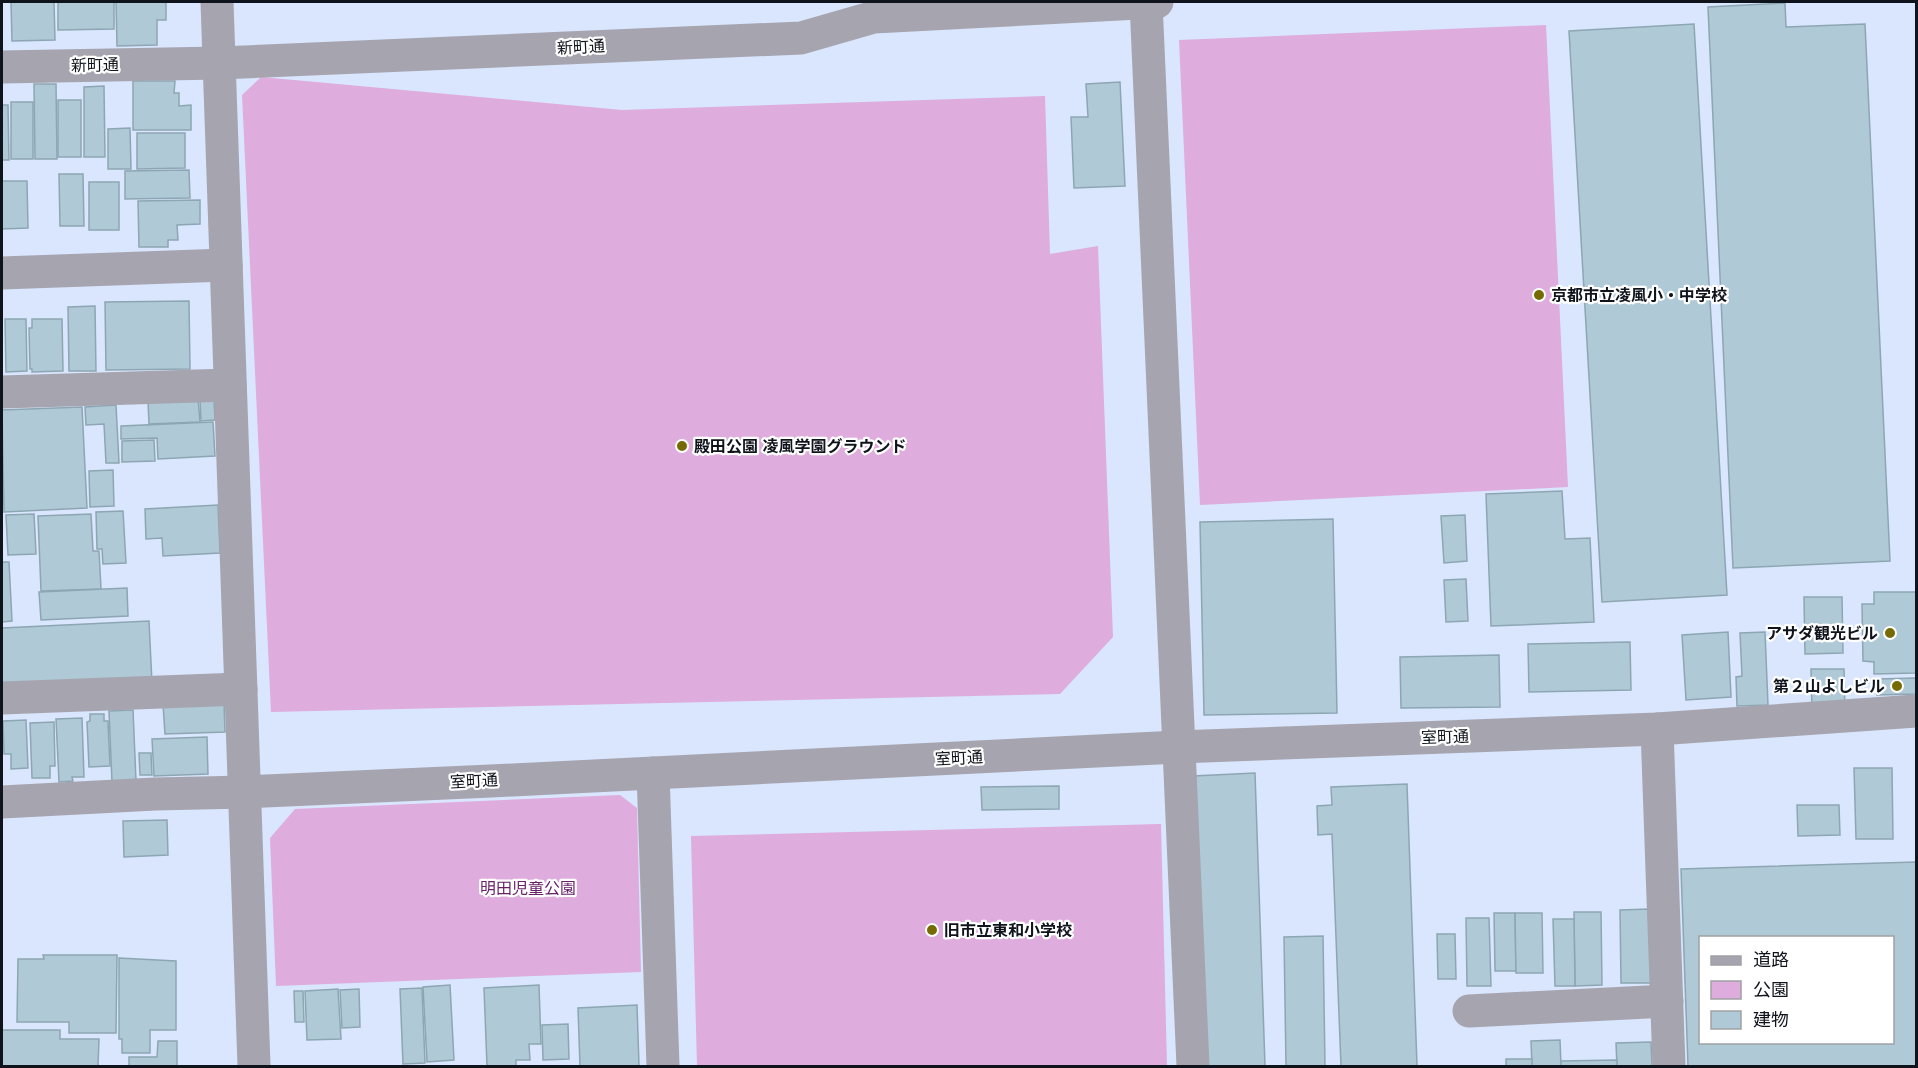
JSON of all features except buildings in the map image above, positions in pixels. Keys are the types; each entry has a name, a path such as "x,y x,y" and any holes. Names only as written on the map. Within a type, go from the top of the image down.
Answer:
{"street":[{"path":"217,2 254,1066"},
{"path":"1151,2 1178,747 1193,1066"},
{"name":"新町通","path":"2,67 219,63 801,38 873,9 1151,2"},
{"path":"2,273 226,265"},
{"path":"2,392 230,385"},
{"path":"2,698 241,689"},
{"name":"室町通","path":"2,802 1178,747 1658,729 1917,711"},
{"path":"1658,729 1669,1066"},
{"path":"653,773 663,1066"},
{"path":"1469,1011 1667,1001"}],"green space":[{"path":"1546,25 1568,487 1200,505 1179,40"},
{"name":"殿田公園 凌風学園グラウンド","path":"261,77 622,110 1045,96 1050,254 1098,246 1113,637 1060,694 271,712 242,95"},
{"name":"明田児童公園","path":"620,795 637,808 641,972 276,986 270,838 295,809"},
{"name":"旧市立東和小学校","path":"1161,824 1167,1066 697,1066 691,836"}],"place":[{"name":"京都市立凌風小・中学校","path":"1539,295"},
{"name":"殿田公園 凌風学園グラウンド","path":"682,446"},
{"name":"アサダ観光ビル","path":"1890,633"},
{"name":"第２山よしビル","path":"1897,686"},
{"name":"旧市立東和小学校","path":"932,930"}]}
